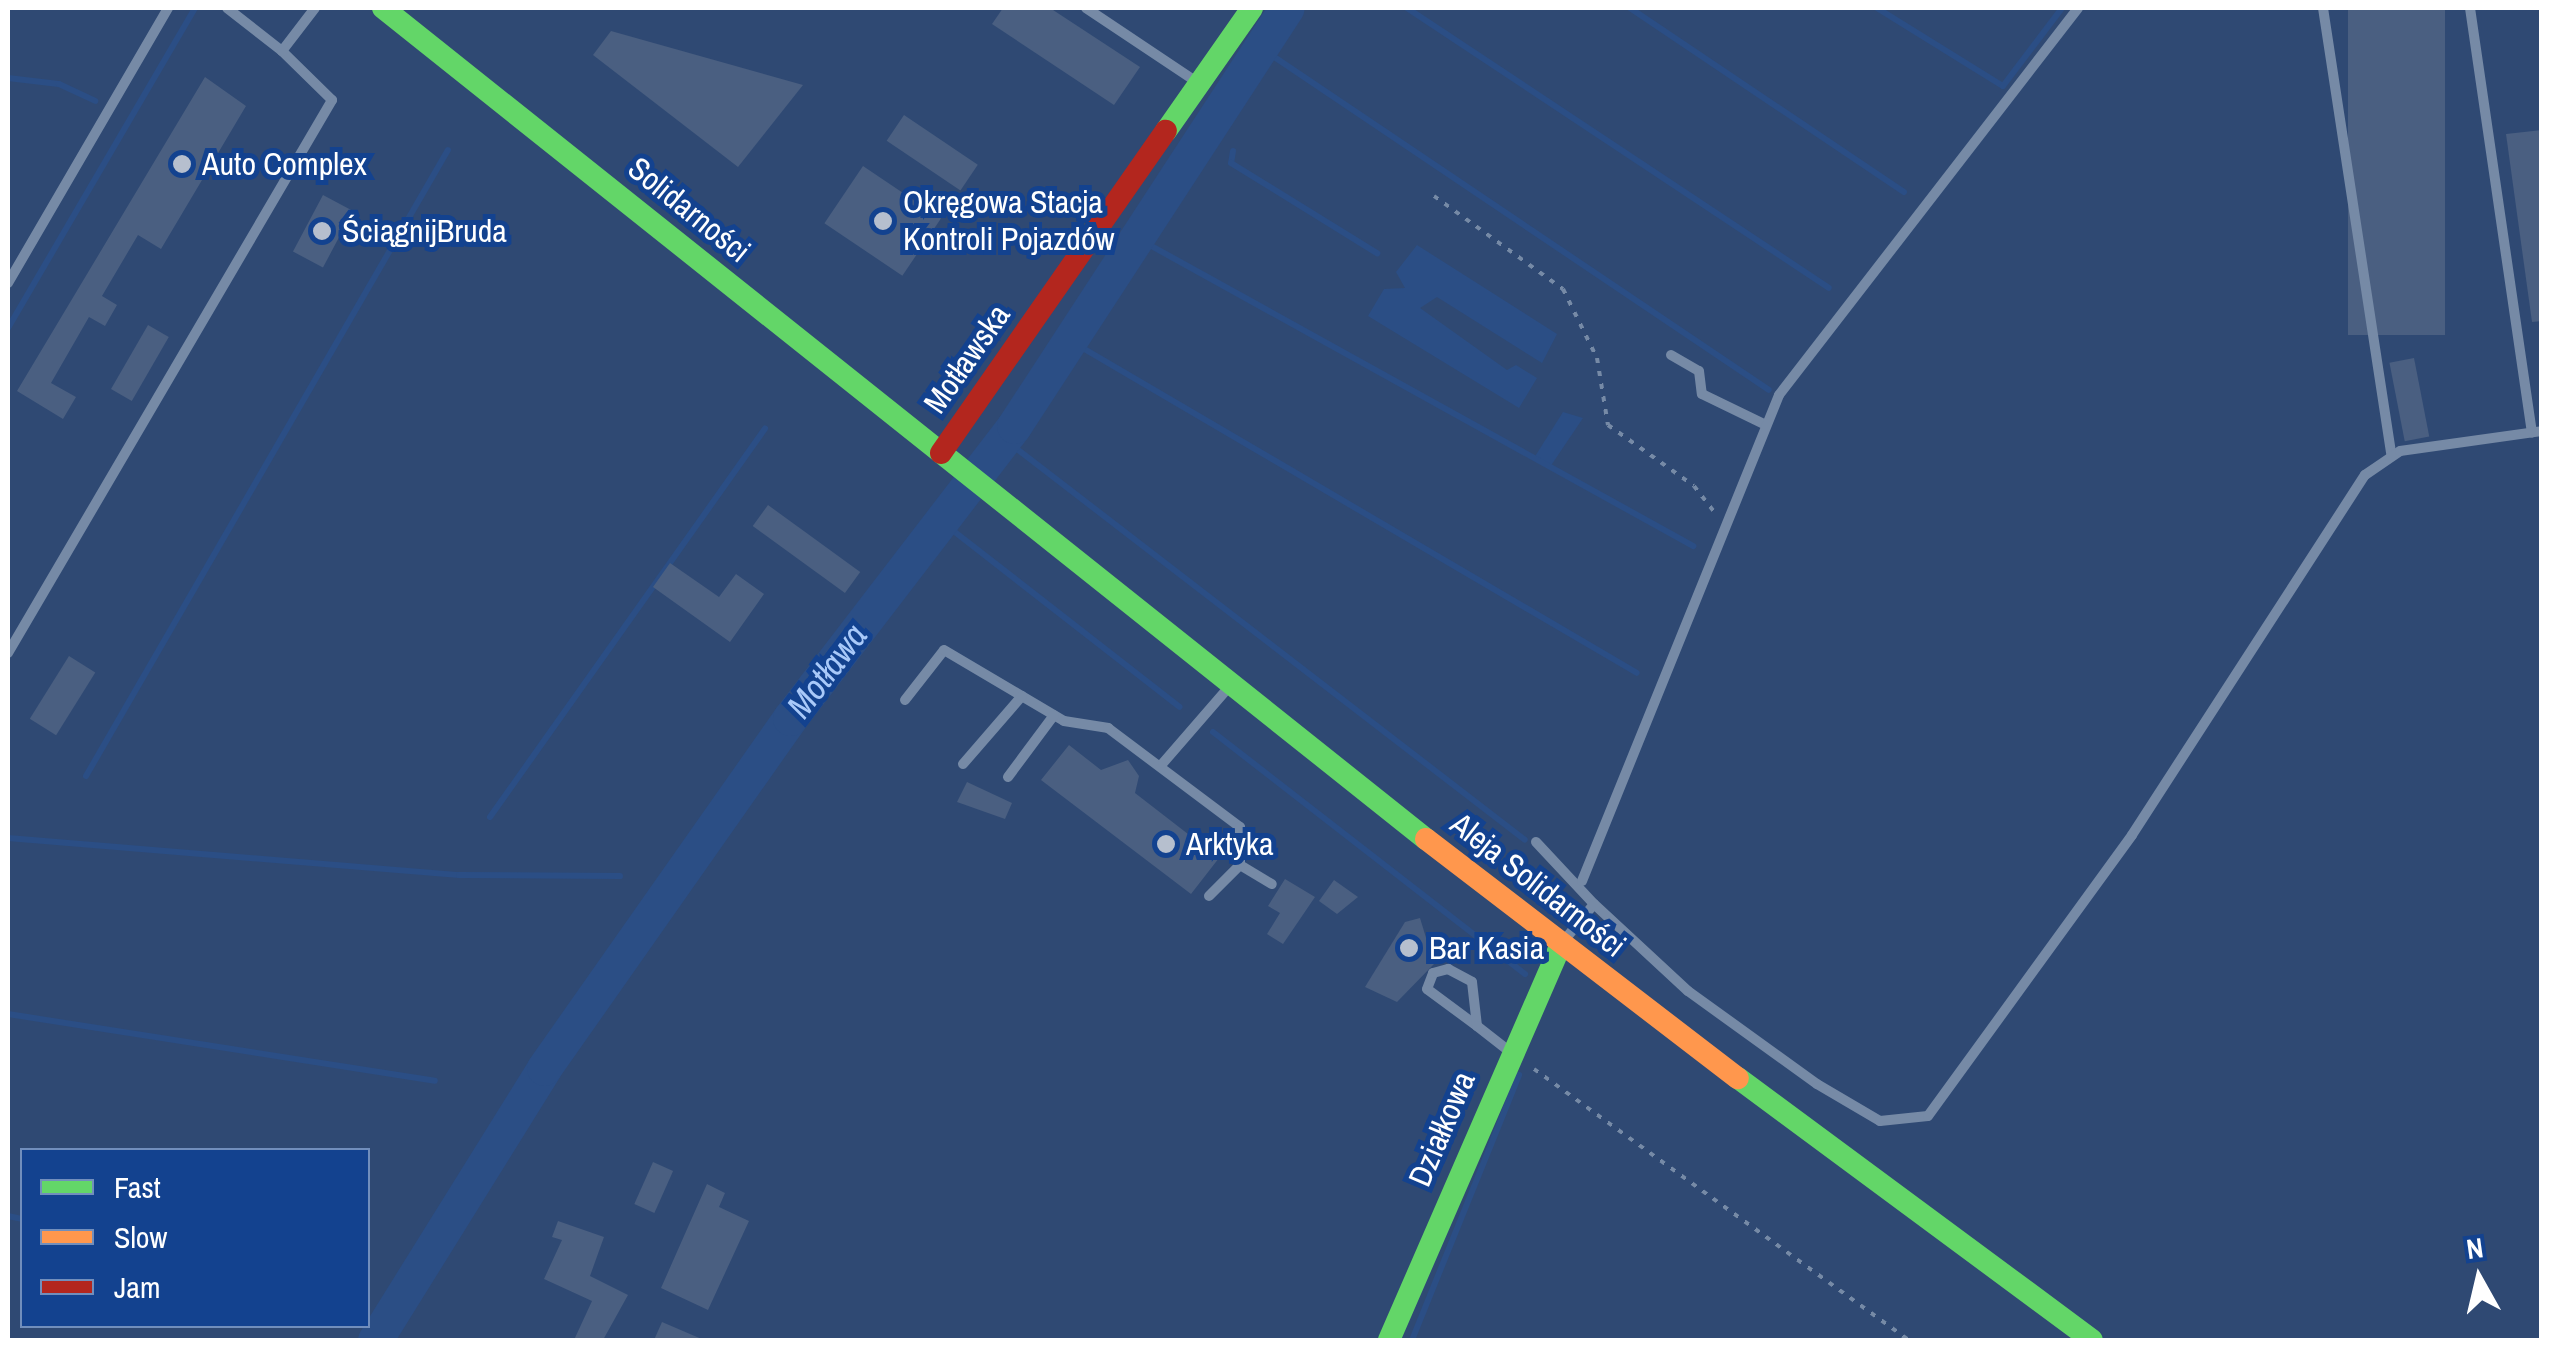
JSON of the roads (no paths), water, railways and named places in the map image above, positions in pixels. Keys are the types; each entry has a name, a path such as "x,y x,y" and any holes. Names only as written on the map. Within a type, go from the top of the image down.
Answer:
{"main road":[{"name":"Solidarności","path":"383,8 948,458"},
{"name":"Motławska","path":"948,458 1252,8"},
{"name":"Aleja Solidarności","path":"948,458 1560,946 2092,1340"},
{"name":"Działkowa","path":"1388,1340 1510,1051 1560,946"}],"lane":[{"path":"8,283 168,8"},
{"path":"8,653 332,100 282,51 227,8"},
{"path":"282,51 314,8"},
{"path":"1086,8 1199,83"},
{"path":"1582,882 1779,395 2078,8"},
{"path":"2324,8 2391,454"},
{"path":"1536,842 1582,882 1594,904 1688,992 1817,1084 1880,1120 1928,1116 2132,835 2365,475 2391,454 2536,432 2470,8"},
{"path":"1671,355 1699,371 1702,394 1766,426"},
{"path":"905,700 944,650 1054,715 1108,728 1163,763 1240,827 1240,864 1208,896"},
{"path":"1163,763 1232,684"},
{"path":"963,764 1022,696"},
{"path":"1008,777 1054,715"},
{"path":"1240,864 1272,884"},
{"path":"1560,946 1594,904"},
{"path":"1477,1026 1480,994 1472,982 1448,969 1434,973 1427,990 1510,1051"}],"water":[{"path":"1417,245 1557,334 1542,363 1437,297 1420,308 1507,370 1516,365 1537,378 1519,408 1368,316 1384,289 1405,288 1396,272"},
{"path":"1563,412 1583,418 1550,467 1534,458"}],"waterway":[{"path":"8,328 195,8"},
{"name":"Motława","path":"375,1340 544,1068 790,718 1014,426 1287,8"},
{"path":"1407,8 1829,288"},
{"path":"1630,8 1904,192"},
{"path":"1877,8 2003,86 2062,8"},
{"path":"1261,48 1769,390"},
{"path":"8,78 59,84 95,101"},
{"path":"86,776 448,150"},
{"path":"1233,151 1231,163 1377,253"},
{"path":"1137,238 1693,546"},
{"path":"1069,340 1637,673"},
{"path":"490,817 765,428"},
{"path":"1004,439 1525,840"},
{"path":"942,522 1180,707"},
{"path":"1213,732 1525,974"},
{"path":"8,838 459,875 620,876"},
{"path":"8,1014 435,1081"},
{"path":"1412,1340 1519,1075"},
{"path":"8,1216 20,1219"}],"place":[{"name":"Auto Complex","path":"182,164"},
{"name":"Okręgowa Stacja Kontroli Pojazdów","path":"883,221"},
{"name":"ŚciągnijBruda","path":"322,231"},
{"name":"Arktyka","path":"1166,844"},
{"name":"Bar Kasia","path":"1409,948"}]}
